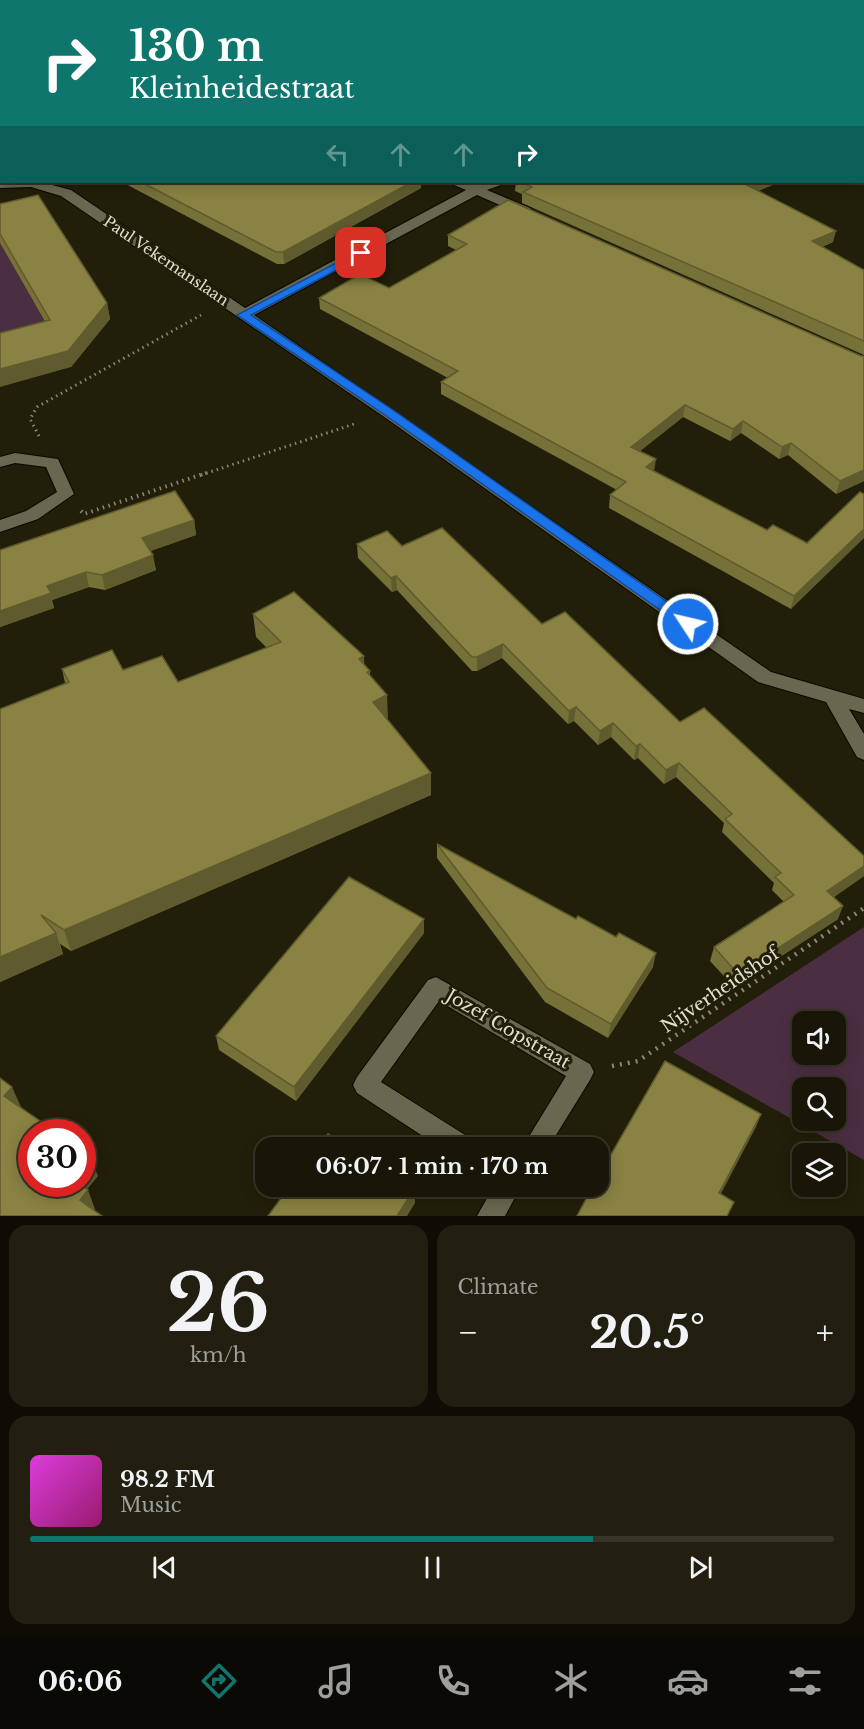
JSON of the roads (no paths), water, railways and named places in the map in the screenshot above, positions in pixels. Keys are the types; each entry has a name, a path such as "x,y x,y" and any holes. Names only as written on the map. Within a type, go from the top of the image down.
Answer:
{"street":[{"name":"Paul Vekemanslaan","path":"0,184 32,183 66,193 389,413 765,677 864,706"},
{"path":"460,183 539,218"},
{"path":"243,315 476,190 494,183"},
{"path":"0,462 15,458 52,463 66,494 32,515 0,526"},
{"path":"833,697 864,752"},
{"name":"Jozef Copstraat","path":"447,1137 365,1084 436,987 582,1072 541,1137"},
{"path":"490,1216 502,1197"}]}
